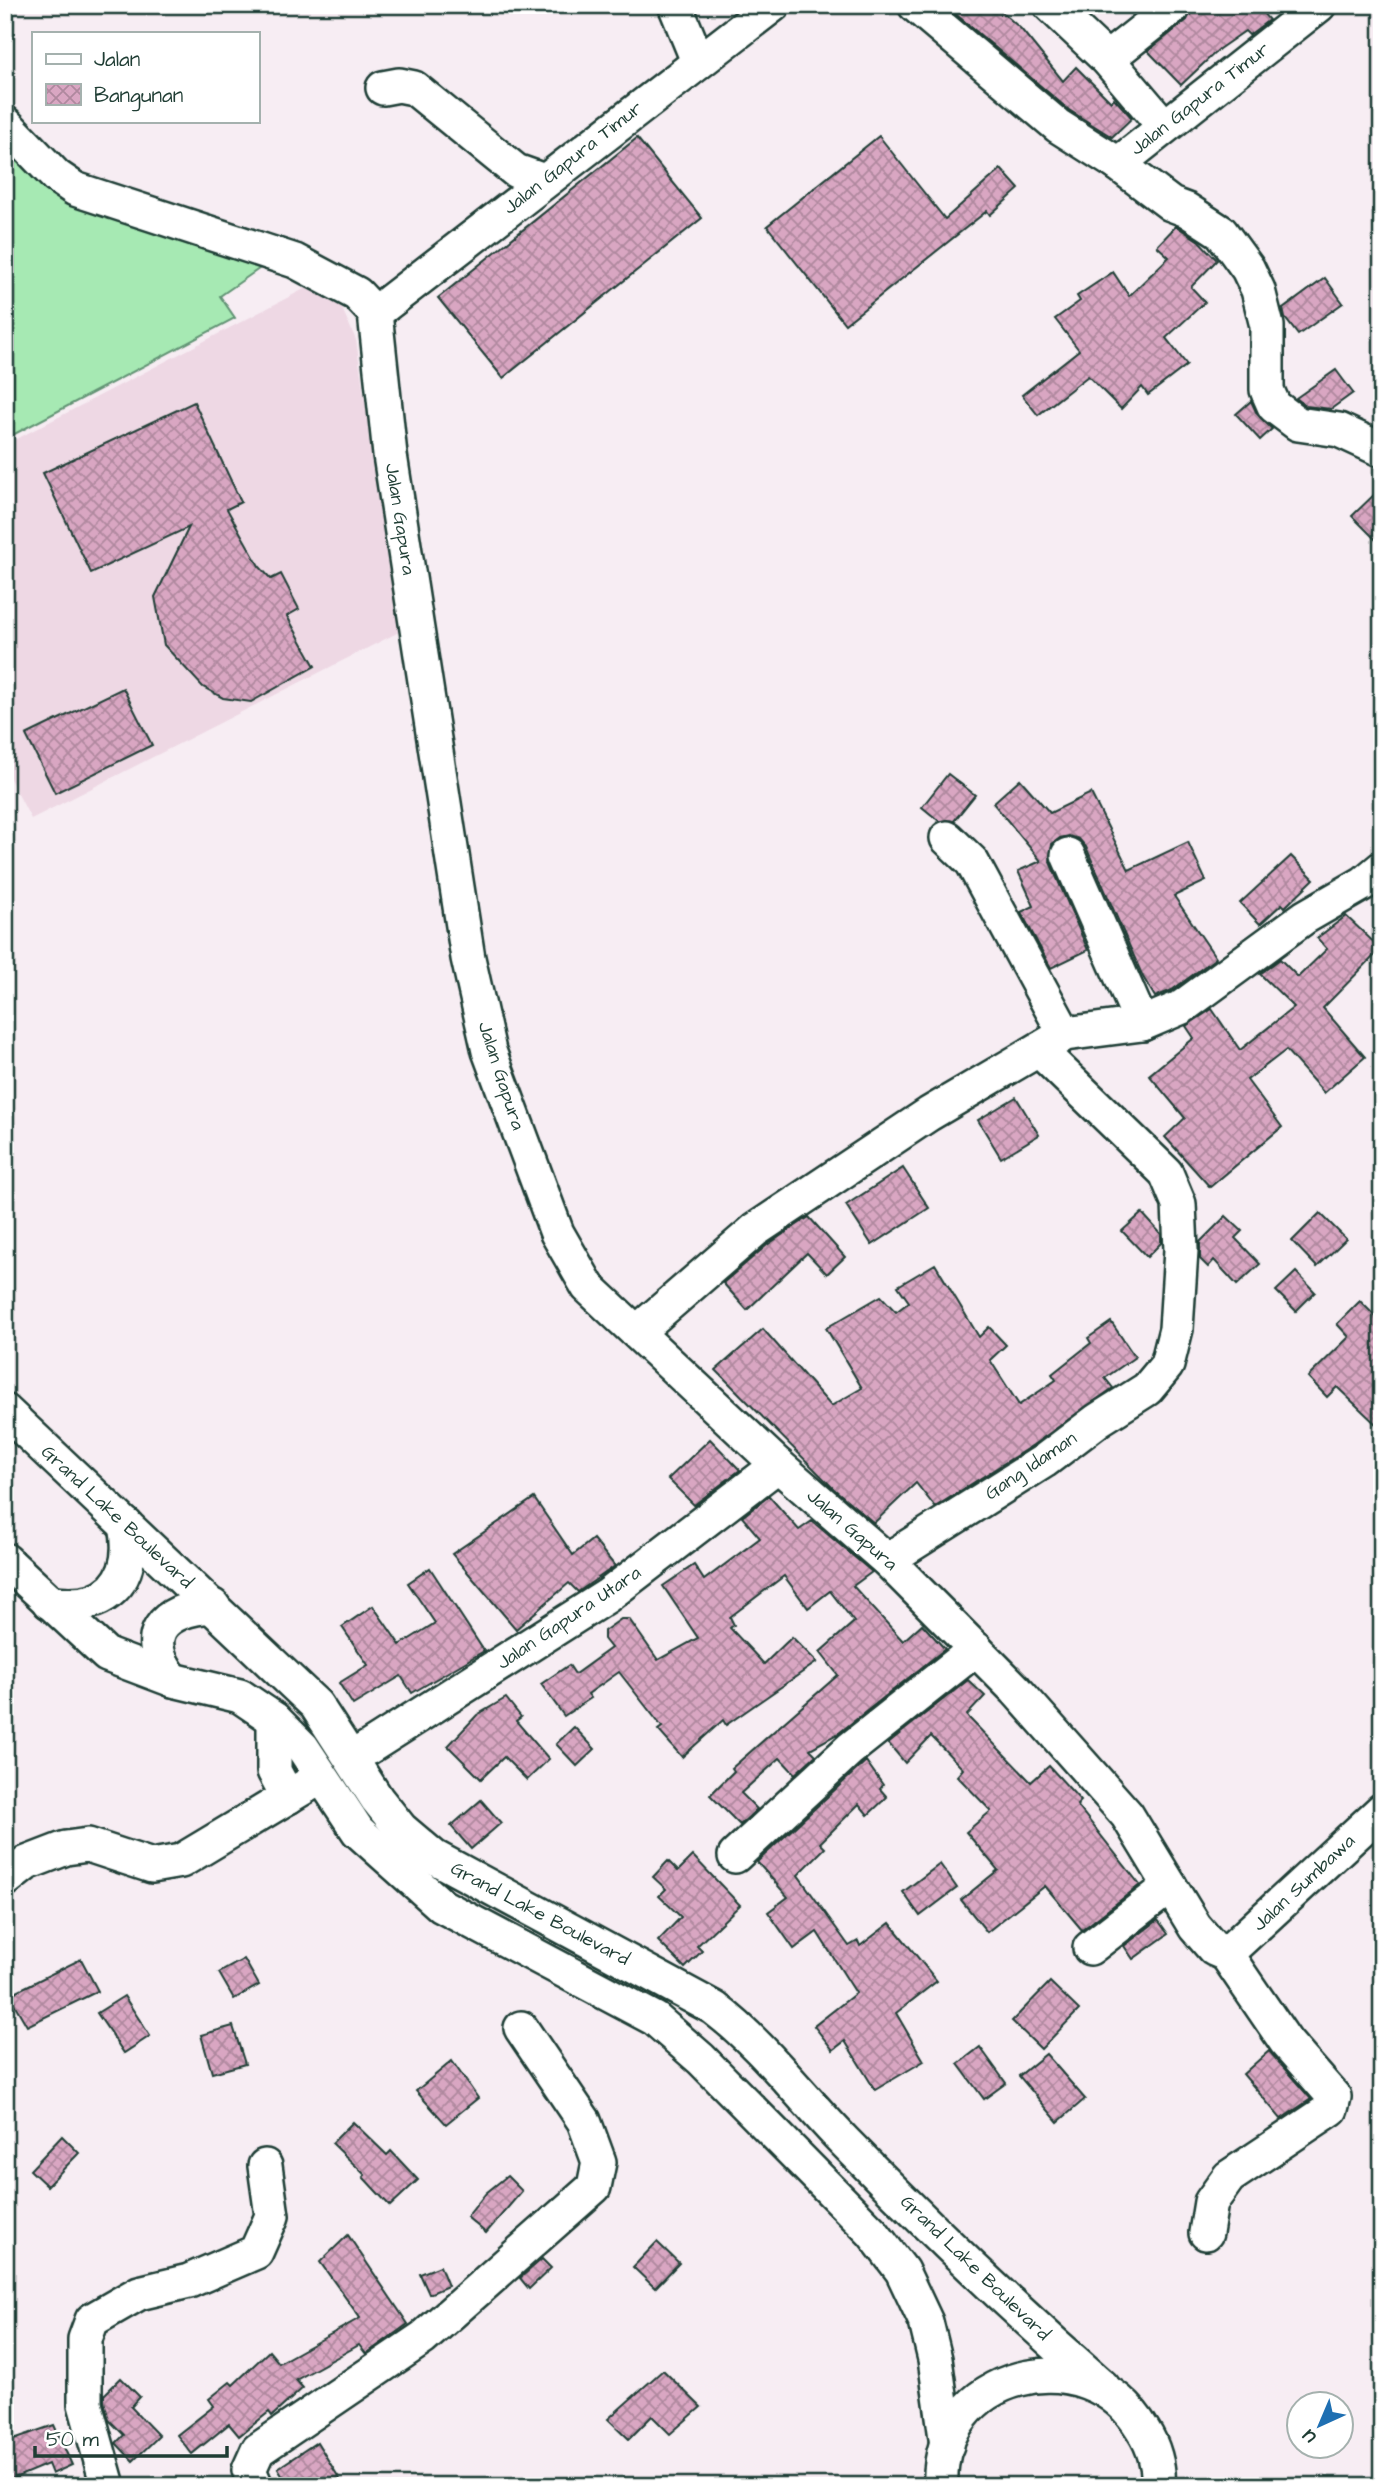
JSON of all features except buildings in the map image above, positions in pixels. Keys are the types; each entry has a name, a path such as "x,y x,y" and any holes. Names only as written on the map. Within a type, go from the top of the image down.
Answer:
{"street":[{"path":"675,5 698,61"},
{"name":"Jalan Gapura Timur","path":"375,313 773,5"},
{"name":"Jalan Gapura Timur","path":"915,5 1058,126 1118,164 1319,5"},
{"path":"1050,5 1107,59 1164,126"},
{"path":"1107,59 1175,5"},
{"path":"383,88 399,85 414,88 516,171 544,181"},
{"path":"5,123 56,176 75,189 295,261 356,294 375,313"},
{"path":"1118,164 1171,204 1195,215 1221,232 1248,269 1258,290 1267,326 1267,390 1274,406 1298,424 1339,430 1382,450"},
{"name":"Jalan Gapura","path":"375,313 392,468 468,958 489,1051 557,1233 587,1287 778,1465 887,1560 976,1649 1127,1815 1195,1927 1213,1949 1226,1954 1286,2042 1334,2097 1331,2109 1229,2177 1211,2202 1206,2233"},
{"path":"947,838 972,862 1052,1042"},
{"path":"1068,855 1142,1024"},
{"path":"637,1332 755,1230 833,1175 929,1114 1052,1042 1142,1024 1182,1007 1305,916 1364,883 1382,868"},
{"name":"Gang Idaman","path":"887,1560 1044,1461 1098,1420 1147,1389 1167,1365 1176,1329 1181,1250 1179,1204 1166,1172 1052,1042"},
{"name":"Grand Lake Boulevard","path":"5,1411 316,1706 377,1799 401,1829 433,1857 714,2008 744,2031 857,2154 1048,2339 1133,2411 1152,2444 1159,2484"},
{"name":"Jalan Gapura Utara","path":"352,1758 607,1596 778,1465"},
{"path":"49,1602 74,1606 106,1594 118,1582 129,1558 126,1525"},
{"name":"Grand Lake Boulevard","path":"5,1560 107,1655 173,1680 240,1696 274,1719 303,1748 358,1830 442,1906 655,2020 701,2059 873,2233 902,2271 926,2322 935,2359 947,2445"},
{"path":"173,1680 162,1665 156,1648 161,1625 175,1613 191,1607 213,1606"},
{"path":"735,1856 850,1749 976,1649"},
{"path":"274,1719 274,1771 288,1797"},
{"path":"5,1880 27,1863 66,1848 88,1845 152,1866 181,1861 321,1777"},
{"name":"Jalan Sumbawa","path":"1226,1954 1382,1810"},
{"path":"1090,1948 1170,1886"},
{"path":"257,2486 249,2470 258,2450 423,2337 594,2187 599,2162 584,2121 521,2028"},
{"path":"108,2486 85,2404 85,2339 92,2320 139,2293 189,2281 256,2252 272,2216 265,2166"},
{"path":"941,2486 947,2445 965,2412 994,2388 1029,2375 1068,2375 1103,2387"}],"shaded area":[{"path":"310,286 340,304 356,340 399,632 31,819 5,769 5,445"}],"green space":[{"path":"5,141 38,175 125,223 266,264 220,296 235,318 5,439"}]}
